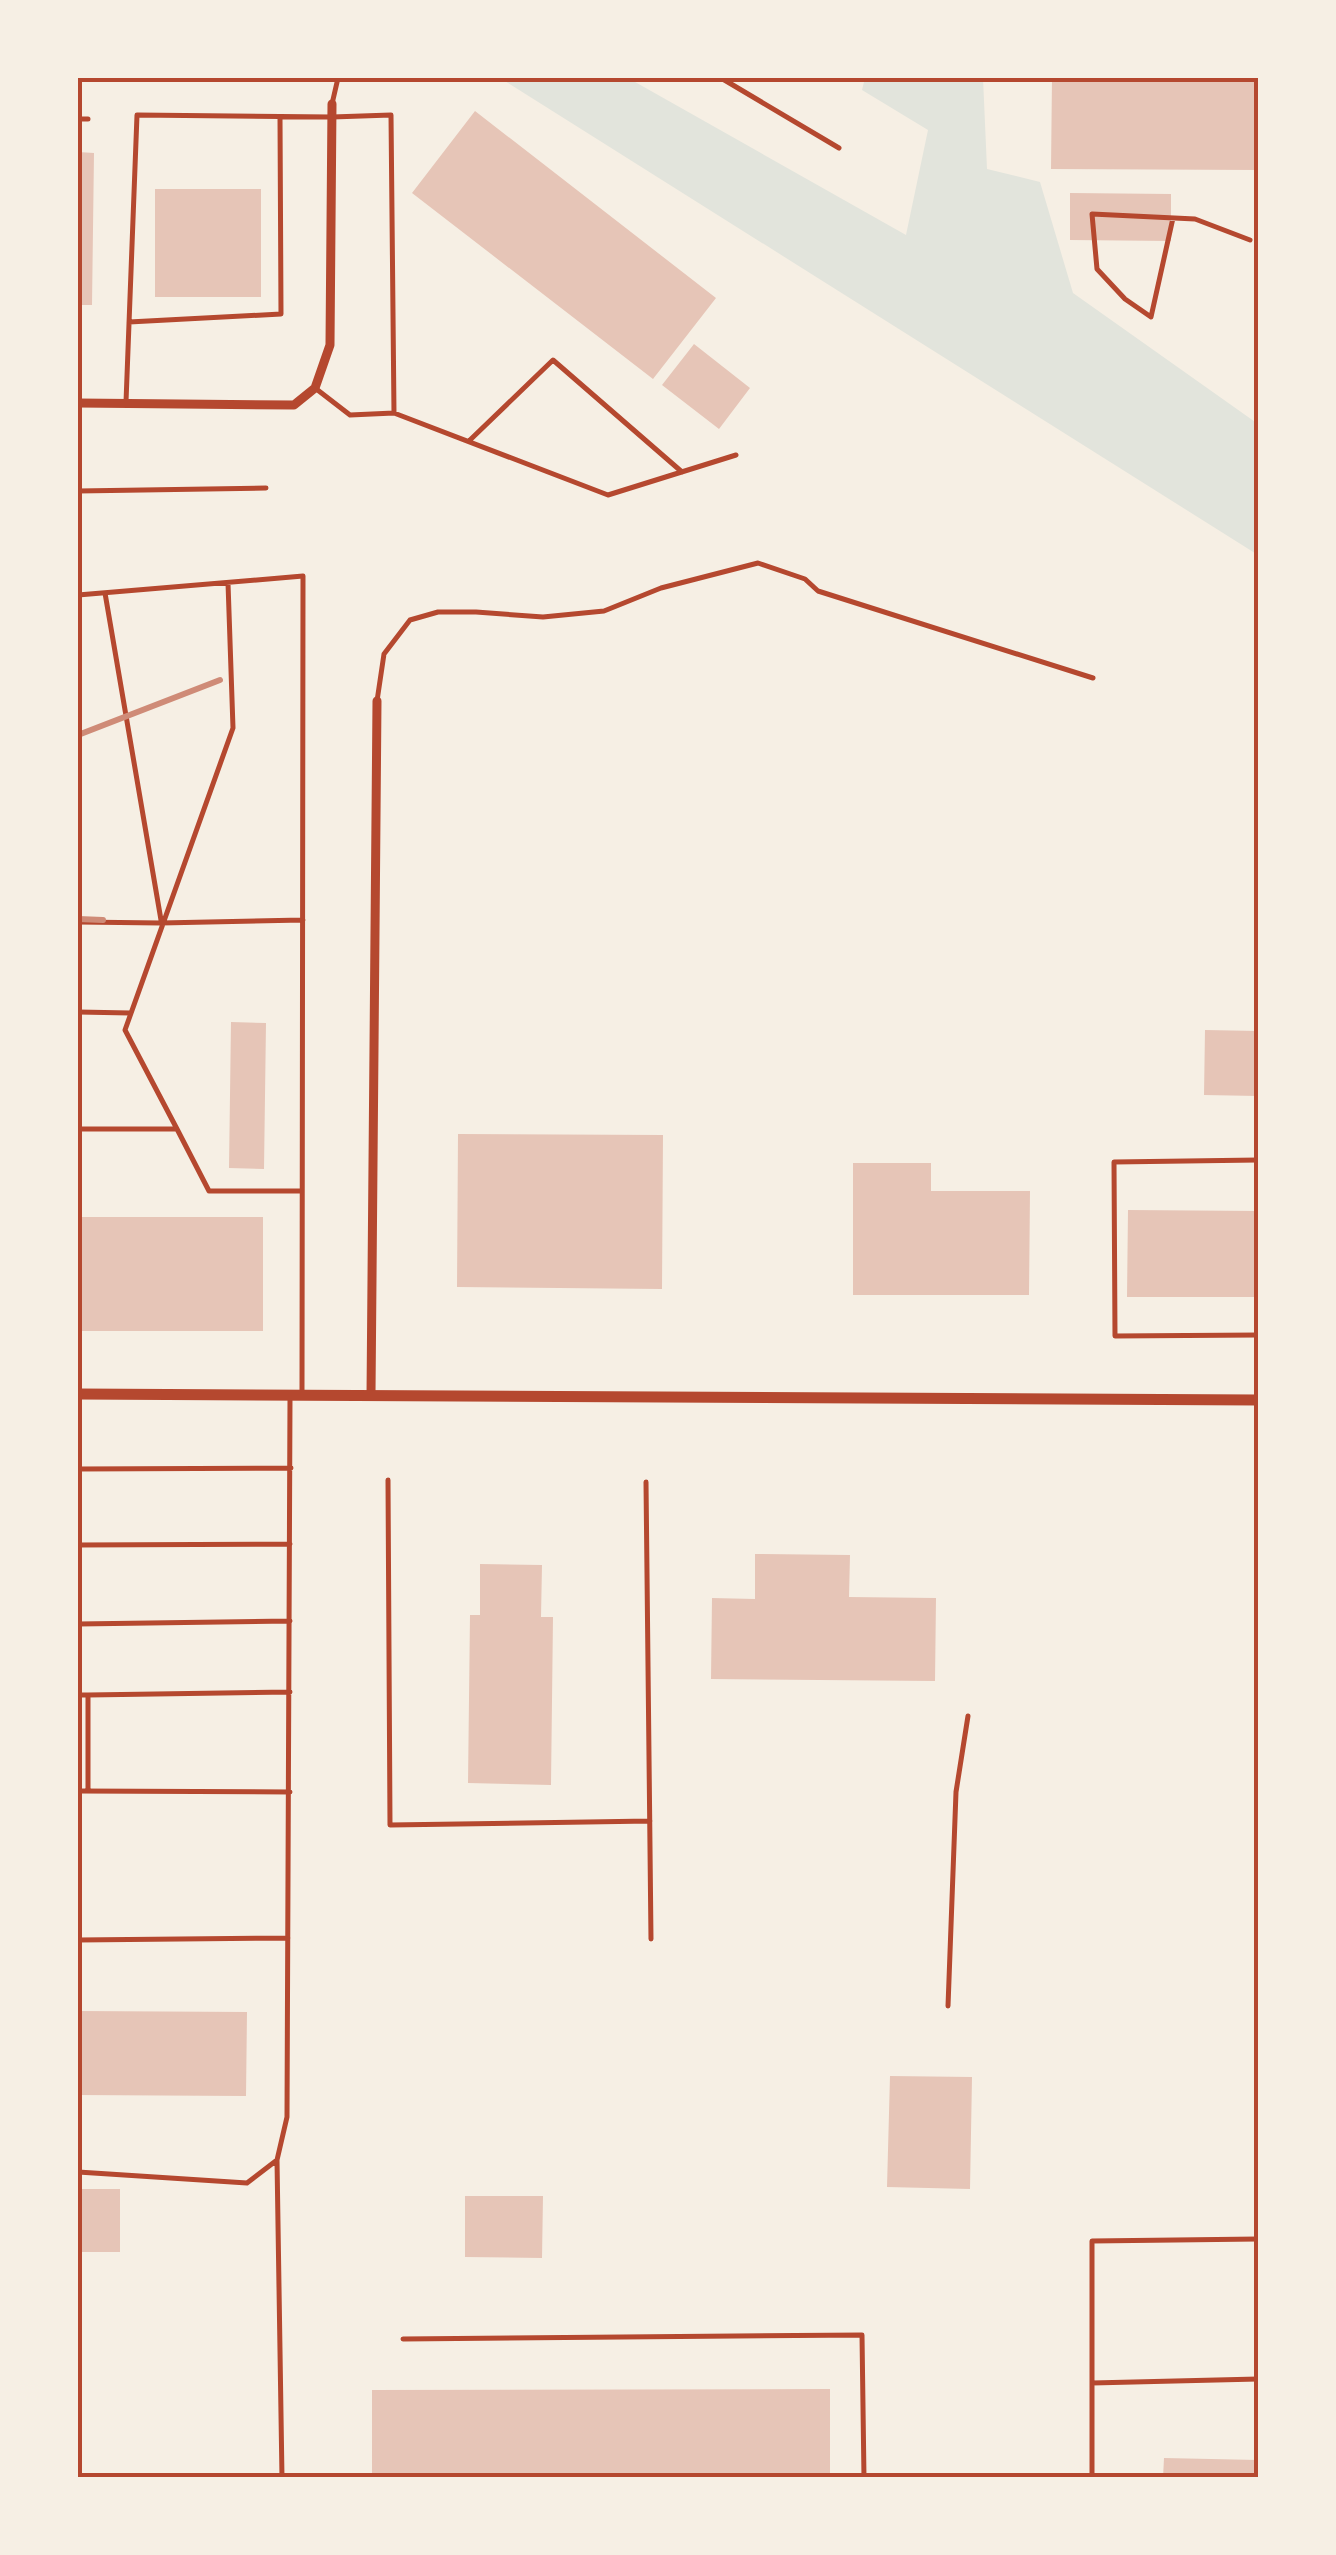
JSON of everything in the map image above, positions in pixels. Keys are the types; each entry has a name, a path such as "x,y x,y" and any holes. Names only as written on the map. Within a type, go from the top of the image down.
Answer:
{"street":[{"path":"78,403 294,405 315,388 330,345 332,104"},
{"path":"371,1395 377,701"},
{"path":"78,1394 1258,1400"}],"lane":[{"path":"332,104 338,78"},
{"path":"720,78 838,148"},
{"path":"126,404 137,116 391,115 394,412"},
{"path":"130,322 281,314 280,116"},
{"path":"78,119 88,119"},
{"path":"1173,218 1151,317 1125,299 1096,269 1092,214 1195,219 1250,240"},
{"path":"468,442 553,360 682,472"},
{"path":"315,388 350,415 394,412 608,495 736,456"},
{"path":"78,491 266,488"},
{"path":"377,701 384,654 410,620 438,612 543,617 604,611 661,588 758,562 805,579 818,591 1093,678"},
{"path":"78,595 303,576 302,1190 291,1468 287,2117 277,2160 282,2478"},
{"path":"228,583 234,728 124,1030 209,1191 302,1190"},
{"path":"105,593 161,924"},
{"path":"78,922 302,920"},
{"path":"78,1012 130,1013"},
{"path":"78,1129 177,1129"},
{"path":"1258,1160 1114,1162 1116,1336 1258,1335"},
{"path":"78,1469 291,1468"},
{"path":"388,1480 390,1825 650,1821"},
{"path":"646,1482 651,1938"},
{"path":"78,1545 290,1544"},
{"path":"78,1624 290,1621"},
{"path":"78,1695 290,1692"},
{"path":"88,1695 88,1791"},
{"path":"948,2006 956,1792 968,1716"},
{"path":"78,1791 290,1792"},
{"path":"78,1940 288,1938"},
{"path":"78,2172 247,2183 277,2160"},
{"path":"1092,2478 1092,2241 1258,2239"},
{"path":"403,2339 862,2334 864,2478"},
{"path":"1092,2383 1258,2379"}],"shaded area":[{"path":"500,78 628,78 906,235 928,130 862,90 865,78 983,78 987,169 1040,182 1073,293 1258,424 1258,555"}],"building":[{"path":"1052,78 1258,78 1258,170 1051,169"},
{"path":"475,111 716,298 653,379 412,193"},
{"path":"78,152 94,153 92,305 78,305"},
{"path":"155,189 261,189 261,297 155,297"},
{"path":"1070,193 1171,194 1171,241 1070,240"},
{"path":"694,344 750,388 719,429 662,385"},
{"path":"231,1022 266,1023 264,1169 229,1168"},
{"path":"1205,1030 1258,1031 1258,1096 1204,1095"},
{"path":"458,1134 663,1135 662,1289 457,1287"},
{"path":"853,1163 931,1163 931,1191 1030,1191 1029,1295 853,1295"},
{"path":"1128,1210 1258,1211 1258,1297 1127,1297"},
{"path":"78,1217 263,1217 263,1331 78,1331"},
{"path":"755,1554 850,1555 849,1597 936,1598 935,1681 711,1679 712,1598 755,1599"},
{"path":"480,1564 542,1565 541,1617 553,1617 551,1785 468,1783 470,1615 480,1615"},
{"path":"78,2011 247,2012 246,2096 78,2095"},
{"path":"890,2076 972,2077 970,2189 887,2187"},
{"path":"78,2189 120,2189 120,2252 78,2252"},
{"path":"465,2196 543,2196 542,2258 465,2257"},
{"path":"830,2389 830,2478 372,2478 372,2390"},
{"path":"1164,2458 1258,2460 1258,2478 1163,2478"}],"railway":[{"path":"78,735 220,680"},
{"path":"78,919 103,920"}]}
